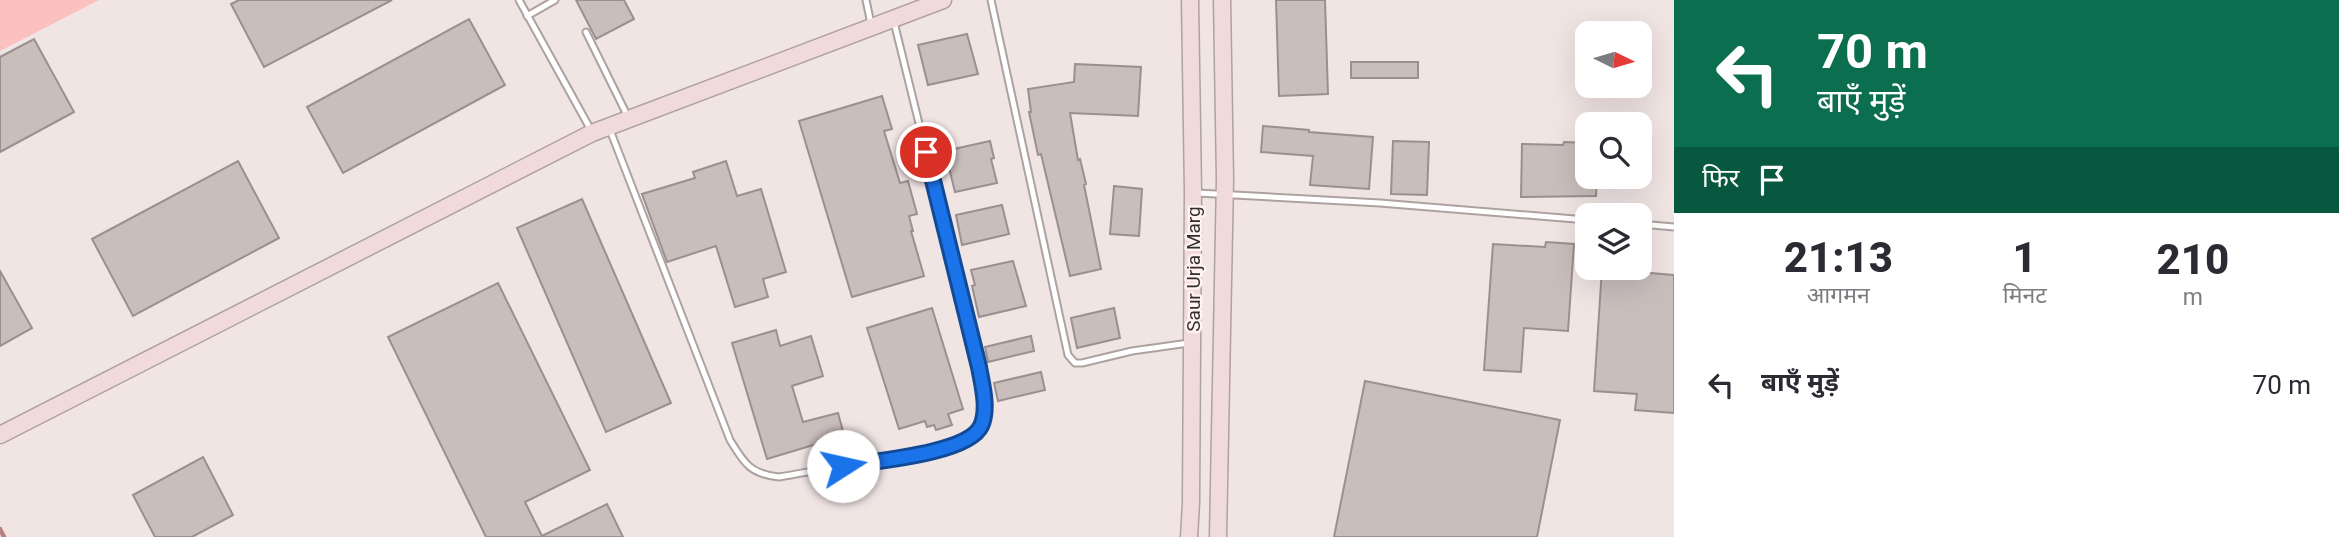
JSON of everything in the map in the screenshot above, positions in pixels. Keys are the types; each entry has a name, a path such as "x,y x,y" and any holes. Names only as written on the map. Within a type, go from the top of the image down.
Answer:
{"street":[{"path":"0,435 592,133 943,0"},
{"name":"Saur Urja Marg","path":"1189,537 1194,192 1190,0"},
{"name":"Saur Urja Marg","path":"1218,537 1224,194 1222,0"}],"lane":[{"path":"519,0 592,133"},
{"path":"527,16 555,0"},
{"path":"866,0 872,26"},
{"path":"991,0 1068,355 1074,363 1082,363 1132,351 1192,343"},
{"path":"609,127 730,440 753,471 779,477 901,458 965,441 975,435 981,425 984,392 982,379 893,18"},
{"path":"586,32 629,120"},
{"path":"1194,192 1380,203 1575,219"},
{"path":"1652,225 1674,227"}],"shaded area":[{"path":"0,0 99,0 0,51"}],"building":[{"path":"239,0 392,0 264,67 231,4"},
{"path":"576,0 624,0 634,19 596,39"},
{"path":"1276,0 1325,0 1328,94 1279,96"},
{"path":"469,19 505,85 343,173 307,107"},
{"path":"967,34 978,74 928,85 918,45"},
{"path":"34,39 74,112 0,152 0,57"},
{"path":"1351,62 1418,62 1418,78 1351,78"},
{"path":"1075,64 1141,67 1138,116 1070,113 1101,269 1070,276 1041,154 1038,155 1029,112 1028,89 1074,82"},
{"path":"882,96 892,129 884,131 900,183 908,181 917,214 909,216 924,276 852,297 799,121"},
{"path":"1263,126 1373,137 1369,189 1310,185 1313,156 1261,152"},
{"path":"990,141 997,183 955,192 945,151"},
{"path":"1393,141 1429,142 1427,195 1391,194"},
{"path":"1564,142 1575,142 1575,189 1596,189 1596,196 1521,197 1522,144 1563,145"},
{"path":"238,161 279,238 133,316 92,239"},
{"path":"726,161 737,196 761,189 786,272 763,279 768,297 735,307 716,246 667,262 642,194 695,178 693,172"},
{"path":"1114,186 1142,189 1139,236 1110,234"},
{"path":"582,199 671,403 606,432 517,228"},
{"path":"1002,205 1009,234 962,245 956,215"},
{"path":"1546,242 1574,244 1568,331 1524,328 1521,372 1484,370 1493,244 1545,247"},
{"path":"1013,261 1026,306 979,317 971,270"},
{"path":"0,271 32,328 0,346"},
{"path":"1652,273 1674,275 1674,413 1635,410 1637,394 1594,391 1601,280 1652,280"},
{"path":"498,283 590,470 525,502 542,536 607,504 623,537 486,537 388,337"},
{"path":"932,308 963,409 948,414 952,425 936,430 934,425 927,427 925,421 899,429 867,328"},
{"path":"1114,308 1120,338 1077,348 1071,318"},
{"path":"776,330 780,346 811,336 823,376 792,386 803,422 838,413 846,442 821,449 820,443 767,459 732,343"},
{"path":"1031,336 1034,351 988,362 985,347"},
{"path":"1041,372 1045,390 998,401 994,383"},
{"path":"1365,381 1560,420 1537,537 1334,537"},
{"path":"203,457 233,515 192,537 155,537 133,495"}],"waterway":[{"path":"0,529 4,537"}],"route":[{"path":"843,466 942,449 975,435 981,425 984,392 979,367 926,152"}]}
